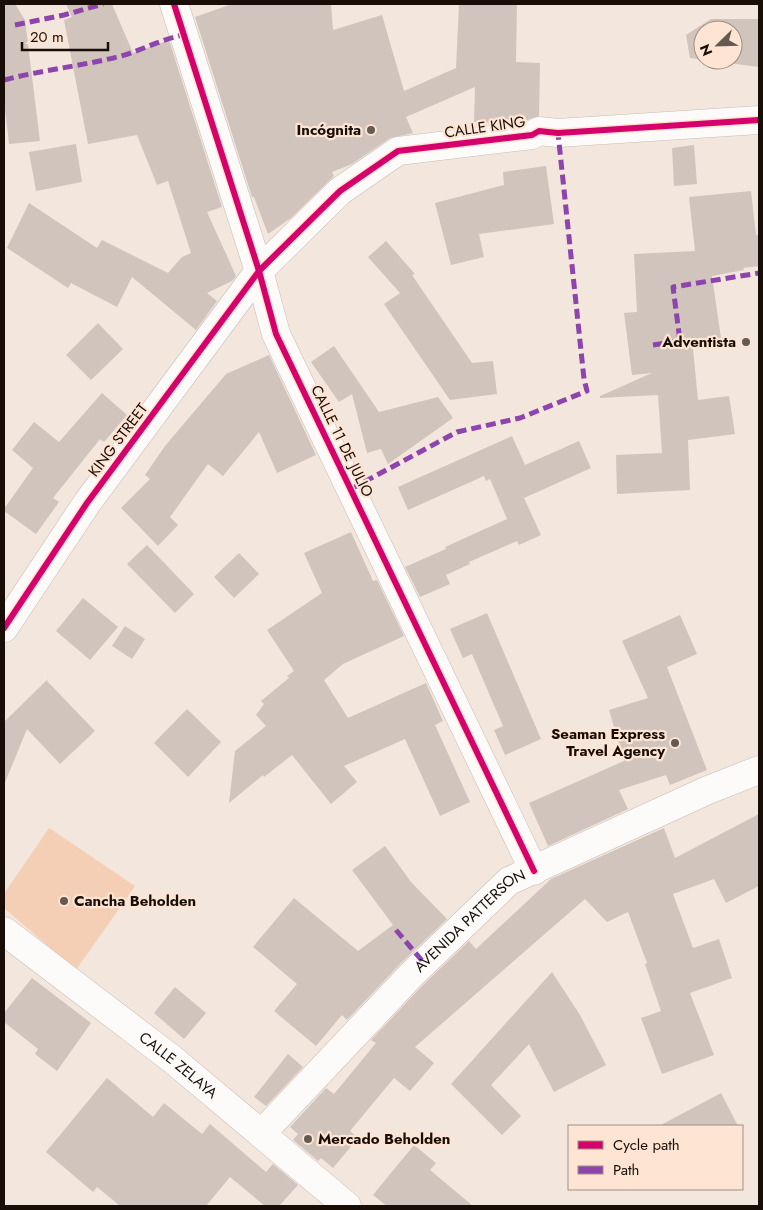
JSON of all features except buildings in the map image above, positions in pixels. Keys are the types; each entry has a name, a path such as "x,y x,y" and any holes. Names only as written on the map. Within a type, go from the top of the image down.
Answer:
{"street":[{"name":"CALLE 11 DE JULIO","path":"174,4 259,271 276,334 534,871"},
{"name":"CALLE KING","path":"259,271 340,191 398,152 532,135 539,131 558,133 759,120"},
{"name":"KING STREET","path":"4,628 87,503 259,271"},
{"name":"AVENIDA PATTERSON","path":"261,1134 412,974 509,881 708,790 759,770"},
{"name":"CALLE ZELAYA","path":"4,931 172,1059 347,1206"}],"shaded area":[{"name":"Cancha Beholden","path":"49,828 135,886 76,970 4,908 4,894"}],"marked path":[{"path":"15,25 64,15 103,4"},
{"path":"4,80 121,56 183,35"},
{"path":"351,489 457,432 520,418 587,391 584,379 558,133"},
{"path":"653,345 680,341 673,287 759,273"},
{"path":"396,930 424,963"}],"cycle path":[{"path":"174,4 259,271 276,334 534,871"},
{"path":"4,628 87,503 259,271 340,191 398,151 532,135 539,131 558,133 759,120"}],"place":[{"name":"Incógnita","path":"371,130"},
{"name":"Adventista","path":"746,342"},
{"name":"Seaman Express Travel Agency","path":"675,743"},
{"name":"Cancha Beholden","path":"64,901"},
{"name":"Mercado Beholden","path":"308,1139"}]}
